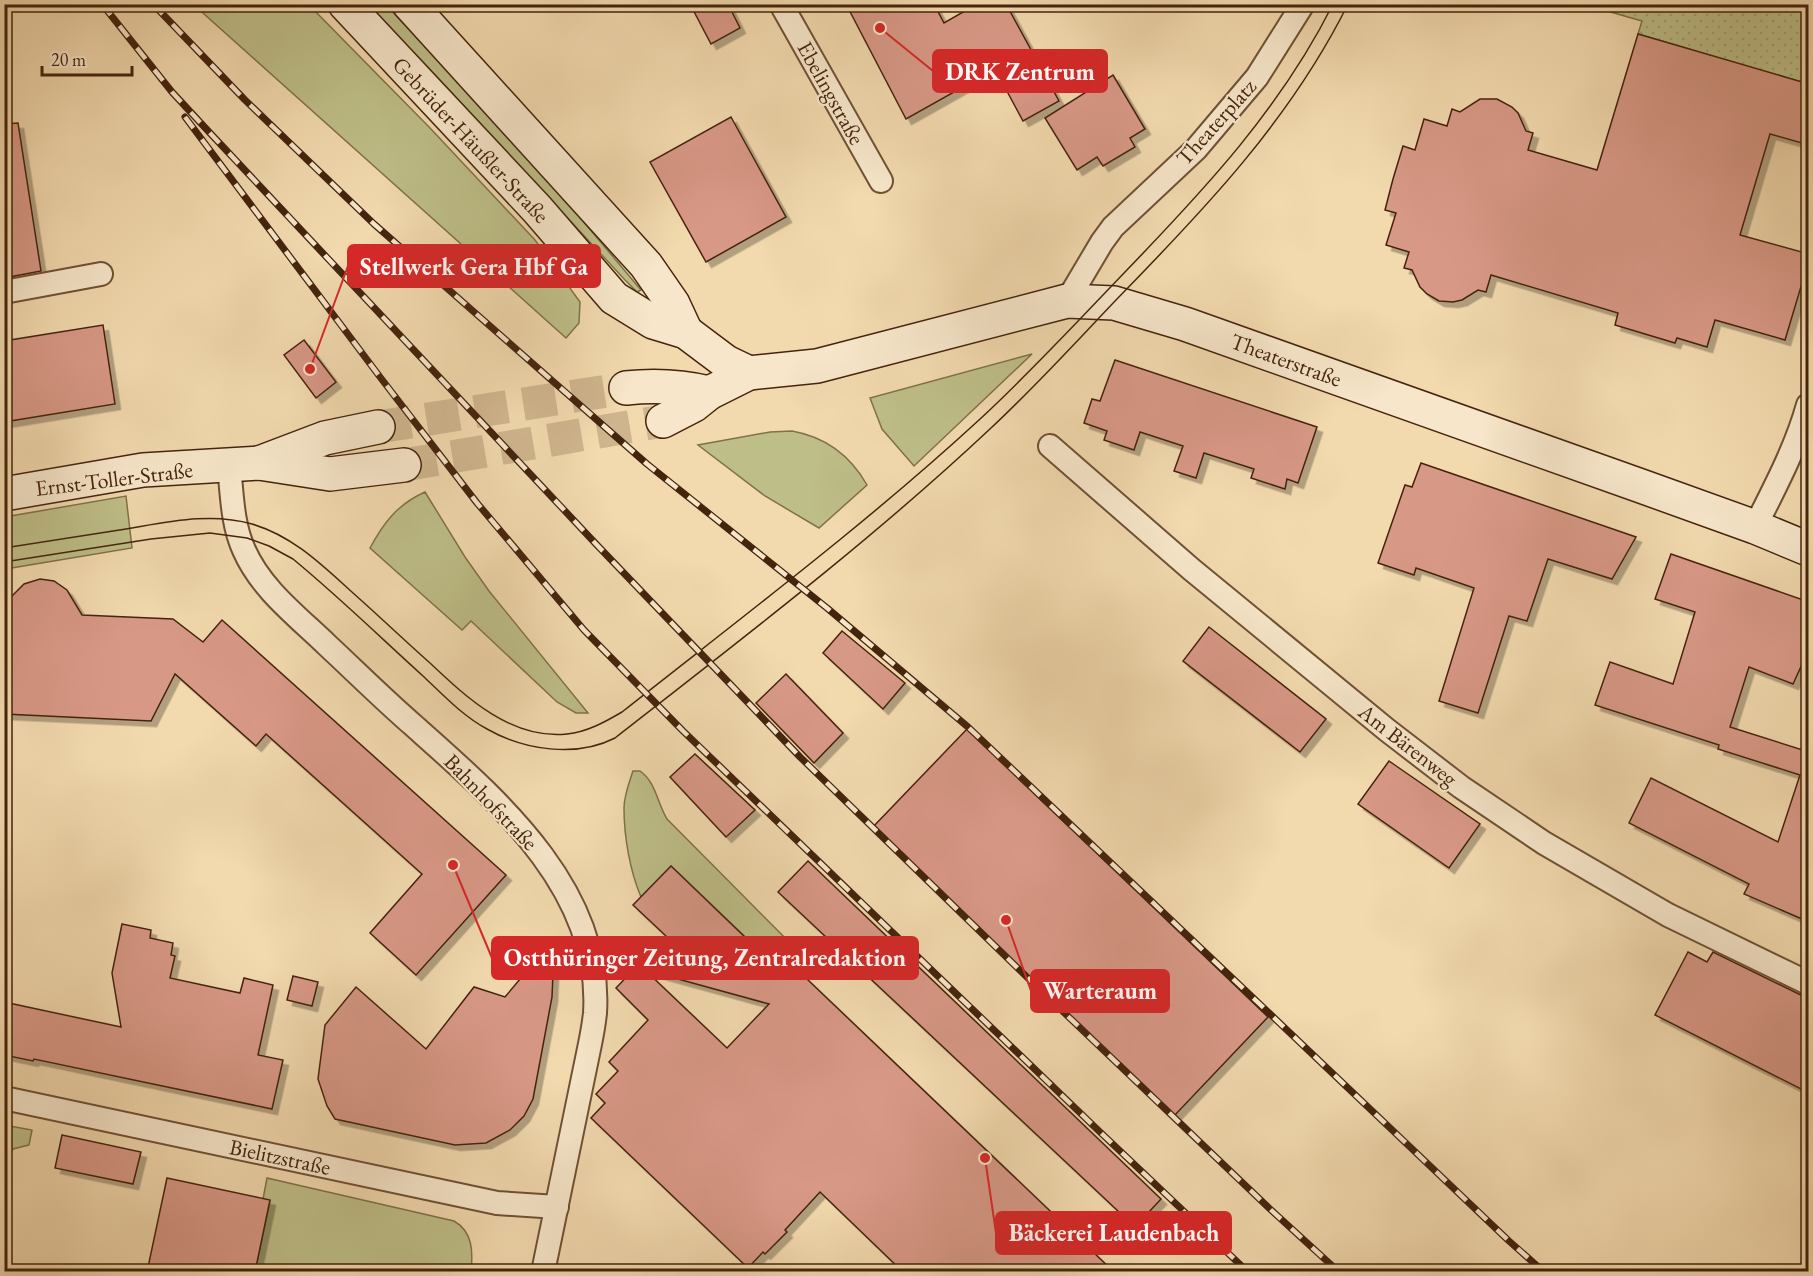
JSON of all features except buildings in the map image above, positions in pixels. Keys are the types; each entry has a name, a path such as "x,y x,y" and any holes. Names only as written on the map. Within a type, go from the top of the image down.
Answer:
{"main road":[{"name":"Gebrüder-Häußler-Straße","path":"345,4 537,208 614,298 653,322 686,332 726,362 749,373"},
{"name":"Gebrüder-Häußler-Straße","path":"409,4 646,265 673,304 686,332"},
{"name":"Theaterstraße","path":"749,373 817,366 1067,301 1114,303 1185,324 1755,527 1809,549"},
{"path":"663,421 694,405 709,393 749,373"},
{"path":"626,388 654,385 685,387 709,393"},
{"name":"Ernst-Toller-Straße","path":"244,465 325,438 378,428"},
{"name":"Ernst-Toller-Straße","path":"4,494 143,470 244,465 330,474 404,465"}],"street":[{"name":"Ebelingstraße","path":"781,4 881,181"},
{"name":"Theaterplatz","path":"1067,301 1113,227 1196,149 1257,77 1303,4"},
{"path":"4,292 101,274"},
{"path":"1755,527 1787,465 1809,405"},
{"name":"Am Bärenweg","path":"1050,446 1191,569 1387,730 1461,787 1544,843 1640,900 1743,953 1809,983"},
{"name":"Bahnhofstraße","path":"244,465 239,535 243,549 257,574 296,616 478,783 539,850 573,904 588,947 594,981 595,1012 591,1044 543,1272"},
{"name":"Bielitzstraße","path":"4,1098 497,1203 557,1207"}],"green space":[{"path":"194,5 309,5 430,128 535,240 580,302 579,323 566,338"},
{"path":"368,5 386,5 535,164 641,290 637,292 625,280"},
{"path":"1586,5 1808,5 1808,84 1638,34 1642,21"},
{"path":"1032,354 914,466 882,429 870,398"},
{"path":"792,431 816,438 836,449 853,465 867,485 819,528 765,496 698,445 770,432"},
{"path":"425,492 489,591 588,713 576,713 557,702 471,621 462,630 370,548 399,508"},
{"path":"126,496 132,548 5,569 5,517"},
{"path":"633,771 640,771 650,781 667,819 794,947 763,984 767,963 761,952 671,866 641,897 631,865 624,819 625,799"},
{"path":"4,1125 32,1130 29,1145 13,1149 7,1157 5,1157"},
{"path":"267,1178 454,1221 468,1237 472,1250 471,1271 255,1272 270,1201 263,1199"}],"tunnel":[{"path":"378,427 626,388"},
{"path":"404,465 663,421"}],"tram line":[{"path":"4,548 189,519 237,520 252,524 281,536 306,552 459,690 492,714 528,730 547,734 574,733 596,726 622,712 848,533 936,459 1017,384 1155,241 1240,146 1290,78 1333,4"},
{"path":"4,562 151,539 210,533 247,538 269,546 293,559 454,705 487,729 517,742 550,749 584,748 615,738 854,548 946,469 1023,397 1181,232 1244,161 1300,86 1348,4"}],"railway":[{"path":"102,4 172,92 210,133 596,544 800,757 1031,981 1339,1272"},
{"path":"153,4 245,100 374,224 647,464 827,608 968,727 1544,1272"},
{"path":"185,117 477,503 584,630 683,731 1248,1272"}],"place":[{"name":"DRK Zentrum","path":"880,28"},
{"name":"Stellwerk Gera Hbf Ga","path":"310,369"},
{"name":"Ostthüringer Zeitung, Zentralredaktion","path":"453,865"},
{"name":"Warteraum","path":"1006,920"},
{"name":"Bäckerei Laudenbach","path":"985,1158"}]}
